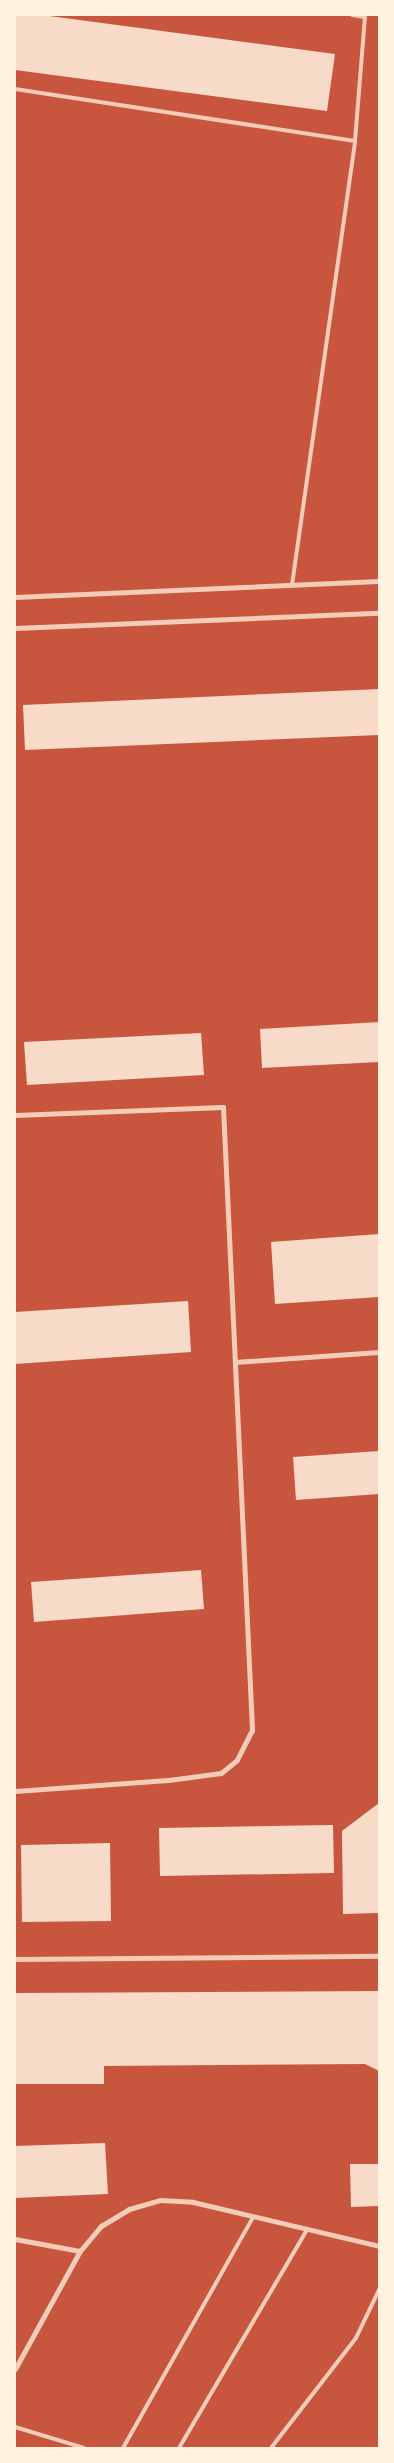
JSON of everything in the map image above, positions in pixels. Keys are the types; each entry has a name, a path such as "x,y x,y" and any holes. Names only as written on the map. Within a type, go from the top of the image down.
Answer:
{"street":[{"path":"15,598 379,581"},
{"path":"15,628 379,613"},
{"path":"15,1115 223,1107 252,1730 238,1760 221,1773 168,1780 15,1791"},
{"path":"235,1362 379,1352"},
{"path":"15,1959 379,1956"},
{"path":"15,2369 80,2252 101,2226 129,2209 160,2200 193,2202 379,2246"},
{"path":"15,2239 80,2252"}],"lane":[{"path":"292,585 355,141 365,17 352,15"},
{"path":"15,89 355,141"},
{"path":"123,2448 253,2217"},
{"path":"179,2448 307,2230"},
{"path":"271,2448 356,2338 379,2290"},
{"path":"15,2427 84,2448"}],"building":[{"path":"15,15 42,15 335,54 327,111 15,70"},
{"path":"379,689 379,735 25,750 23,705"},
{"path":"379,1022 379,1062 262,1068 260,1029"},
{"path":"201,1033 204,1075 27,1085 24,1042"},
{"path":"379,1234 379,1297 275,1304 271,1242"},
{"path":"188,1301 191,1352 15,1364 15,1312"},
{"path":"379,1451 379,1494 296,1500 293,1457"},
{"path":"201,1570 204,1609 34,1622 31,1582"},
{"path":"379,1803 379,1913 343,1914 342,1831"},
{"path":"333,1825 334,1873 160,1876 159,1828"},
{"path":"110,1843 111,1921 22,1922 21,1845"},
{"path":"379,1991 379,2071 365,2064 104,2066 104,2084 15,2084 15,1993"},
{"path":"105,2143 108,2194 15,2198 15,2146"},
{"path":"350,2164 379,2164 379,2206 351,2207"}]}
